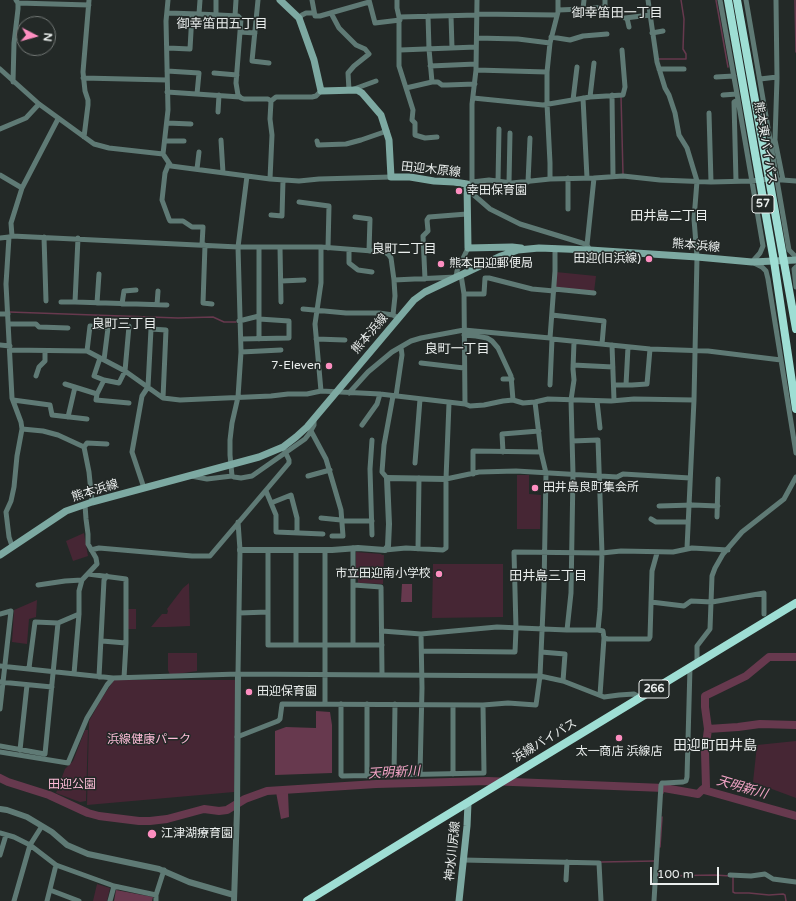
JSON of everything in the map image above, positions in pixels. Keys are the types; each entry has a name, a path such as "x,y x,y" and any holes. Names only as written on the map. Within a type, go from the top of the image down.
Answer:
{"highway":[{"name":"熊本東バイパス","path":"728,0 755,181 774,261 792,394 796,409"},
{"name":"熊本東バイパス","path":"737,0 773,179 783,262 796,329"},
{"name":"浜線バイパス","path":"307,901 796,603"}],"main road":[{"path":"280,0 299,18 314,60 321,91 350,90"},
{"name":"田迎木原線","path":"350,90 362,93 375,106 381,115 389,140 391,177 410,177 469,185 467,214 468,248"},
{"path":"468,248 512,247 524,249"},
{"name":"熊本浜線","path":"1,554 66,511 284,450 314,418 395,316 425,292 501,256 524,249 588,248 752,262 783,262 796,260"},
{"name":"神水川尻線","path":"459,901 468,803"}],"street":[{"path":"168,0 168,13 166,21 168,48 167,123 163,154 171,166 270,179 298,181 391,177"},
{"path":"199,14 200,0"},
{"path":"216,0 216,15"},
{"path":"235,16 236,0"},
{"path":"258,0 252,61 269,63"},
{"path":"312,0 314,13"},
{"path":"397,0 397,8 400,19 399,66 413,110 412,120 415,123 414,136 437,138"},
{"path":"477,0 476,70 473,98 469,185 490,209 520,224 588,248 594,178"},
{"path":"550,179 547,72 558,0"},
{"path":"583,10 584,0"},
{"path":"299,18 306,13 314,13 315,16 320,16 369,1 375,23 428,16 557,13 605,7 605,0"},
{"path":"648,0 652,33 659,69 675,113 679,135 687,148 697,181 694,219 698,257 694,400 687,548"},
{"path":"720,0 737,97 755,181 763,246 760,253 752,262 762,267 766,271 768,279 781,360 792,394 796,453"},
{"path":"746,0 760,79 773,179 789,250 796,257"},
{"path":"776,0 777,77 775,140 783,180"},
{"path":"13,82 17,1 89,2 83,72 85,91 88,100 84,137"},
{"path":"168,13 238,16 241,19 236,75 237,90 240,97"},
{"path":"332,13 339,28 356,45 365,49 369,54 348,73 350,90 376,81"},
{"path":"168,48 190,49 192,14"},
{"path":"628,27 626,18 650,15"},
{"path":"428,16 432,82"},
{"path":"451,16 452,48"},
{"path":"652,33 663,31"},
{"path":"240,32 255,33"},
{"path":"477,38 570,40 583,36 607,34"},
{"path":"400,50 476,47"},
{"path":"473,98 514,101 525,104 547,104 590,97 623,94 625,92 622,50"},
{"path":"590,97 594,62"},
{"path":"430,66 476,64"},
{"path":"573,100 577,67"},
{"path":"0,69 39,104 94,144 109,148 163,154"},
{"path":"659,69 684,69"},
{"path":"476,70 547,72"},
{"path":"167,71 199,73 197,94"},
{"path":"214,73 236,75"},
{"path":"716,77 734,76"},
{"path":"760,79 777,77"},
{"path":"83,78 167,80"},
{"path":"406,88 432,82 438,82 442,85 474,84"},
{"path":"270,179 272,135 270,119 271,101 276,97 312,97 316,96 321,91"},
{"path":"167,92 219,95 240,97 244,99 268,99 271,101"},
{"path":"218,112 219,95"},
{"path":"612,95 613,176"},
{"path":"723,95 737,97"},
{"path":"736,181 734,102 737,97"},
{"path":"584,98 587,178"},
{"path":"0,128 26,118 39,104"},
{"path":"709,113 711,182"},
{"path":"12,546 9,537 6,512 11,501 14,488 17,456 22,429 13,400 6,284 11,224 22,188 58,119"},
{"path":"167,123 191,124"},
{"path":"498,182 499,129"},
{"path":"317,141 318,145 346,144 387,131"},
{"path":"509,183 510,133"},
{"path":"528,182 530,138"},
{"path":"165,141 184,140"},
{"path":"221,140 223,173"},
{"path":"197,169 199,152"},
{"path":"169,163 165,173 162,200 170,221 183,221 192,227 203,227 203,303 212,304"},
{"path":"0,175 22,188"},
{"path":"232,476 230,464 230,440 238,397 241,352 238,246 247,176"},
{"path":"469,185 489,180 509,183 550,179 613,176 711,182 773,179 796,181"},
{"path":"568,178 568,209"},
{"path":"271,215 282,216 283,180"},
{"path":"299,202 329,206 328,248"},
{"path":"425,279 423,236 428,231 427,220 429,217 467,214"},
{"path":"355,218 370,219 369,251"},
{"path":"0,238 11,236 259,247 321,247 385,252 389,255 393,264 395,316 303,309"},
{"path":"44,237 46,301"},
{"path":"75,302 78,238"},
{"path":"259,247 259,339"},
{"path":"280,247 281,302"},
{"path":"321,247 320,283 315,324 321,391"},
{"path":"465,404 464,294 457,270 468,248"},
{"path":"550,385 555,248"},
{"path":"349,250 349,263 358,270 372,272"},
{"path":"796,267 794,269 796,287"},
{"path":"97,303 99,274"},
{"path":"394,280 459,276"},
{"path":"464,294 484,294 485,278 532,289 594,293"},
{"path":"281,281 304,280"},
{"path":"122,304 124,291 136,290"},
{"path":"157,305 158,291"},
{"path":"61,302 167,305"},
{"path":"0,314 8,313"},
{"path":"552,315 604,320 602,344"},
{"path":"239,321 259,318 289,321 289,338 241,339"},
{"path":"9,324 36,324 39,328 68,328"},
{"path":"87,351 90,326 108,328 102,359 94,376 104,380 118,382 125,371 129,326"},
{"path":"144,488 132,452 142,396 148,387 151,329 166,330 162,398"},
{"path":"349,393 368,372 392,352 401,347 421,338 464,332 551,338 574,342 650,349 695,350 730,353 781,360"},
{"path":"464,332 492,341 502,356 512,379 513,400"},
{"path":"316,339 345,340"},
{"path":"567,630 571,594 571,400 574,380 574,342"},
{"path":"612,345 614,400"},
{"path":"0,346 46,351 87,351 125,371 162,398 180,400 307,394 321,391 334,393 380,394 465,404 470,406 513,400 523,403 548,399 597,401 634,399 694,400"},
{"path":"385,550 388,546 389,524 386,478 382,472 384,445 395,396 402,355 401,347"},
{"path":"626,385 628,347"},
{"path":"614,385 647,384 650,349"},
{"path":"241,352 281,350"},
{"path":"36,376 39,367 44,361 46,351"},
{"path":"421,363 464,368"},
{"path":"573,365 613,367"},
{"path":"503,379 512,379"},
{"path":"104,380 97,394 96,400 129,403"},
{"path":"65,384 97,394"},
{"path":"68,417 75,387"},
{"path":"362,425 377,404 380,394"},
{"path":"415,463 420,399"},
{"path":"13,400 50,405 52,416 87,419"},
{"path":"597,401 600,428"},
{"path":"237,737 278,721 280,719 282,704 483,705 508,703 536,705 540,676 546,473 541,452 535,402"},
{"path":"240,550 325,550 353,548 385,550 406,548 443,550 446,548 446,479 449,403"},
{"path":"190,476 207,479 232,476 241,478 252,476 284,450 305,439 314,424 314,418"},
{"path":"22,429 43,431 58,435 84,447"},
{"path":"311,431 330,470 339,502 343,536 332,536"},
{"path":"502,452 502,434 538,431"},
{"path":"372,440 370,469 372,535"},
{"path":"572,441 598,440 602,554 598,630"},
{"path":"84,447 87,443 107,444"},
{"path":"74,674 79,614 79,590 82,580 97,564 96,558 88,544 86,519 89,504 89,472 84,447"},
{"path":"91,550 99,548 192,556 210,556 289,463 284,450"},
{"path":"473,474 474,451 541,452"},
{"path":"308,476 330,470"},
{"path":"386,478 446,479 473,474 516,471 617,477 622,474 690,478"},
{"path":"654,901 661,788 662,783 684,782 686,781 687,777 694,665 697,646 710,630 712,576 715,568 742,532 784,498 790,491 796,477"},
{"path":"418,549 419,478"},
{"path":"717,517 718,479"},
{"path":"266,491 276,515 276,532 323,534"},
{"path":"271,503 291,495 297,518 297,533"},
{"path":"659,506 718,506"},
{"path":"321,518 372,521"},
{"path":"651,519 656,522 688,522"},
{"path":"0,809 27,817 52,832 67,845 88,854 164,870 189,882 234,898 237,811 240,550 238,522"},
{"path":"353,548 353,645"},
{"path":"422,651 515,652 516,628 514,552 571,552 602,554 620,551 656,553 673,552 687,548 728,550"},
{"path":"268,550 268,645 382,646"},
{"path":"296,550 296,645"},
{"path":"324,704 325,550"},
{"path":"604,638 649,639 652,571 656,553"},
{"path":"88,574 99,575 105,578 126,579 126,643 124,678"},
{"path":"99,676 105,578"},
{"path":"38,585 82,580"},
{"path":"354,585 381,587 382,674"},
{"path":"651,602 684,606 691,601 712,602 764,593 764,614"},
{"path":"0,614 11,611 3,666 0,709"},
{"path":"239,613 268,612"},
{"path":"29,668 35,622 58,624 79,614"},
{"path":"0,746 44,754 58,624"},
{"path":"382,631 421,634 497,627 603,631 604,638 600,695"},
{"path":"420,774 422,704 421,634"},
{"path":"102,641 126,643"},
{"path":"541,652 565,654 563,682"},
{"path":"3,666 113,678 238,674 540,676 563,682 604,697 626,694 634,694 640,697"},
{"path":"0,752 68,763 87,718 107,685 113,678"},
{"path":"2,682 52,687"},
{"path":"20,750 27,685"},
{"path":"341,704 342,776 484,773 483,705"},
{"path":"367,704 367,776"},
{"path":"394,775 395,704"},
{"path":"453,705 453,774"},
{"path":"14,901 30,845 42,826"},
{"path":"0,833 30,845 56,865 114,886 156,895"},
{"path":"0,855 6,835"},
{"path":"463,860 599,863 601,901"},
{"path":"566,880 567,862"},
{"path":"47,901 56,865"},
{"path":"156,901 156,895 164,870"},
{"path":"730,875 751,876 766,874 773,880 796,882"},
{"path":"110,901 114,886"},
{"path":"50,890 79,901"}],"green space":[{"path":"556,272 596,276 594,292 554,288"},
{"path":"517,475 529,475 529,494 541,495 540,529 517,529"},
{"path":"84,533 88,556 73,561 66,541"},
{"path":"356,552 384,555 383,584 358,583 358,575 356,575"},
{"path":"433,564 503,564 503,617 432,618"},
{"path":"189,583 190,626 151,627 162,614 167,614 167,609 183,588"},
{"path":"37,600 36,617 29,619 27,644 12,642 14,610"},
{"path":"127,609 136,609 136,629 127,629"},
{"path":"168,653 197,653 197,671 170,675 168,670"},
{"name":"浜線健康パーク","path":"114,680 235,680 234,792 87,805 89,721"},
{"name":"田迎公園","path":"85,730 88,730 86,801 80,802 56,793 65,769 73,761"},
{"path":"796,741 796,798 753,782 757,745"},
{"path":"97,884 110,888 107,901 93,901"}],"shaded area":[{"path":"402,584 412,584 412,602 401,602"},
{"path":"316,711 330,712 332,725 332,773 275,775 275,731 286,727 316,728"},
{"path":"276,792 288,792 289,817 281,819"},
{"path":"116,890 153,897 152,901 114,901"}],"waterway":[{"path":"659,59 686,59 686,54 683,49 684,19 681,0"},
{"path":"716,0 728,67"},
{"path":"795,0 796,52"},
{"path":"621,96 623,174"},
{"path":"9,312 178,318 213,317 224,322 236,322"},
{"path":"702,790 706,787 705,752 708,729 705,696 746,676 769,657 796,657"},
{"path":"708,729 760,724 796,725"},
{"name":"天明新川","path":"0,778 49,795 88,813 99,816 139,821 167,819 204,809 219,811 227,810 245,799 267,791 376,784 488,781 664,788 698,794 704,790 796,816"},
{"name":"天明新川","path":"663,793 664,788"},
{"path":"660,847 662,817"},
{"path":"601,862 655,861"},
{"path":"658,873 659,876 730,876"},
{"path":"733,877 733,892 735,893 769,895 783,894 785,895 786,901"}],"place":[{"name":"幸田保育園","path":"459,191"},
{"name":"田迎(旧浜線)","path":"649,259"},
{"name":"熊本田迎郵便局","path":"441,264"},
{"name":"7-Eleven","path":"329,366"},
{"name":"田井島良町集会所","path":"535,488"},
{"name":"市立田迎南小学校","path":"439,574"},
{"name":"田迎保育園","path":"249,692"},
{"name":"太一商店 浜線店","path":"619,738"},
{"name":"江津湖療育園","path":"152,834"}],"district":[{"name":"御幸笛田一丁目","path":"617,14"},
{"name":"御幸笛田五丁目","path":"222,25"},
{"name":"田井島二丁目","path":"669,217"},
{"name":"良町二丁目","path":"404,250"},
{"name":"良町三丁目","path":"124,325"},
{"name":"良町一丁目","path":"457,350"},
{"name":"田井島三丁目","path":"548,577"},
{"name":"田迎町田井島","path":"715,746"}]}
